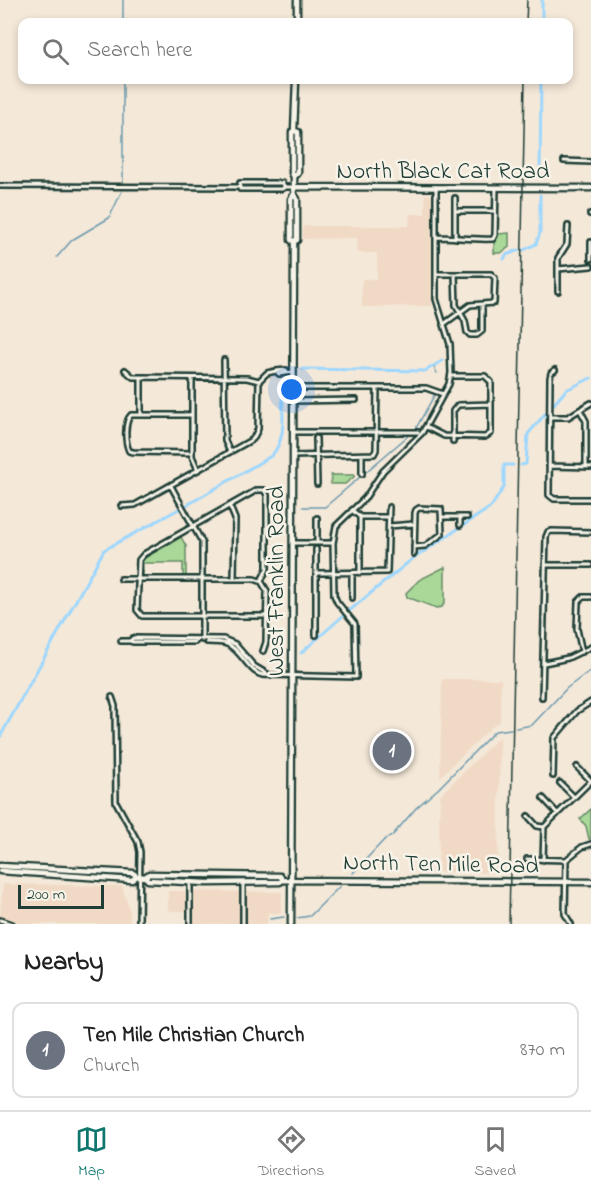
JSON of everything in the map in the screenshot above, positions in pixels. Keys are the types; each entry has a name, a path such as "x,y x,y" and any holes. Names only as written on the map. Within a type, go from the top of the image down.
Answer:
{"main road":[{"path":"297,0 297,18"},
{"name":"West Franklin Road","path":"291,923 294,241 297,240 297,199 294,194 294,177 298,173 298,132 294,131 296,84"},
{"name":"North Black Cat Road","path":"294,187 591,188"},
{"path":"0,866 133,873 141,877 148,880 190,882 280,882 283,880 280,876 148,874 141,877 132,880 0,871"},
{"name":"North Ten Mile Road","path":"283,880 591,882"}],"street":[{"path":"564,160 591,162"},
{"path":"0,186 239,187 240,183 282,183 285,187 294,187"},
{"path":"121,640 130,641 133,638 204,640 227,644 237,651 257,673 293,676 356,676 355,624 335,599 333,543 336,526 364,498 382,471 426,427 451,376 450,344 436,299 436,188"},
{"path":"436,237 494,238 496,188"},
{"path":"455,198 455,238"},
{"path":"455,211 496,211"},
{"path":"558,291 558,258 567,244 568,226"},
{"path":"591,242 591,259"},
{"path":"558,269 591,266"},
{"path":"436,274 491,274 494,276 494,303 470,305 444,324"},
{"path":"455,274 455,296 469,334 480,334 482,330 482,304"},
{"path":"225,360 225,441 230,452"},
{"path":"122,506 135,505 254,438 258,429 259,381 267,373 286,369 286,372 294,372"},
{"path":"125,370 133,376 141,377 247,378 259,381"},
{"path":"555,370 551,373 550,378 550,497 554,499 591,499"},
{"path":"426,427 439,435 453,439 490,435 491,382 489,378 486,376 451,376"},
{"path":"141,377 141,414"},
{"path":"192,378 192,453 198,470"},
{"path":"294,388 426,388 444,394"},
{"path":"293,456 374,454 376,450 377,388"},
{"path":"294,400 356,400"},
{"path":"550,417 568,417 591,403"},
{"path":"453,439 455,406 491,404"},
{"path":"580,410 586,425 586,467"},
{"path":"192,415 141,414 130,416 127,420 129,451 192,453"},
{"path":"293,432 418,432"},
{"path":"316,438 316,484"},
{"path":"362,456 362,474"},
{"path":"549,466 591,467"},
{"path":"171,486 202,542 204,640"},
{"path":"261,581 267,569 267,495 264,490 257,490 144,554 139,560 137,610 140,615 266,616"},
{"path":"229,506 235,519 234,579"},
{"path":"316,573 387,572 389,507"},
{"path":"414,547 425,546 442,534 441,509 419,508 416,510 414,524 414,547 414,554"},
{"path":"352,510 360,517 389,517"},
{"path":"360,517 360,573"},
{"path":"442,517 467,517"},
{"path":"460,517 460,525"},
{"path":"317,518 317,543"},
{"path":"389,526 414,524"},
{"path":"542,697 546,537 548,532 591,532"},
{"path":"293,543 333,543"},
{"path":"316,549 316,635"},
{"path":"545,565 591,565"},
{"path":"352,573 352,598"},
{"path":"121,579 261,581"},
{"path":"261,581 267,591 266,642 263,651"},
{"path":"582,652 577,629 579,599 591,597"},
{"path":"544,663 568,658 591,647"},
{"path":"112,697 115,706 115,796 119,809 138,842 141,877 140,924"},
{"path":"553,776 554,738 577,711 591,702"},
{"path":"543,860 544,827 591,781 577,766"},
{"path":"560,783 574,797"},
{"path":"543,798 557,813"},
{"path":"528,816 537,826 544,827"},
{"path":"527,859 566,860 582,847 591,844"},
{"path":"566,860 565,914 571,924"},
{"path":"190,882 190,924"},
{"path":"243,882 243,924"},
{"path":"0,920 12,924"}],"shaded area":[{"path":"425,194 432,196 432,306 362,307 362,279 377,279 377,253 357,253 357,238 303,239 303,226 409,226 410,214 425,214"},
{"path":"442,679 501,679 500,722 495,724 440,777"},
{"path":"500,736 498,873 438,872 440,795"},
{"path":"3,884 122,886 130,912 130,924 22,924 0,916"},
{"path":"168,891 282,892 281,913 268,913 267,924 193,924 193,911 168,911"}],"green space":[{"path":"509,233 509,247 501,253 494,253 494,242 498,234"},
{"path":"331,475 354,475 354,477 345,484 331,484"},
{"path":"181,537 186,546 186,576 183,576 183,563 143,563 143,576 140,575 140,564 143,559"},
{"path":"445,567 445,602 442,607 436,608 407,597 406,593 419,580"},
{"path":"591,809 591,839 589,839 586,826 580,819"}],"waterway":[{"path":"123,0 123,18"},
{"path":"542,0 542,18"},
{"path":"123,84 123,184"},
{"path":"540,178 541,84"},
{"path":"57,257 72,240 109,218 123,189"},
{"path":"524,250 536,244 540,233 540,195"},
{"path":"504,259 506,255 519,250"},
{"path":"303,369 425,371 442,361"},
{"path":"433,366 437,373"},
{"path":"554,404 566,390 591,378"},
{"path":"187,505 271,456 282,433 282,388"},
{"path":"415,430 435,394"},
{"path":"521,465 526,464 528,434 545,414"},
{"path":"303,507 325,507 409,435"},
{"path":"349,611 411,560 491,507 504,487 504,465 513,465"},
{"path":"0,737 104,550 179,509"},
{"path":"301,653 344,615"},
{"path":"516,728 532,725 567,688 591,670"},
{"path":"353,873 495,731 511,729"},
{"path":"297,918 310,916 340,886"},
{"path":"270,919 284,917"}],"railway":[{"path":"526,18 527,0"},
{"path":"509,924 525,84"}],"place":[{"name":"Ten Mile Christian Church","path":"392,751"}]}
